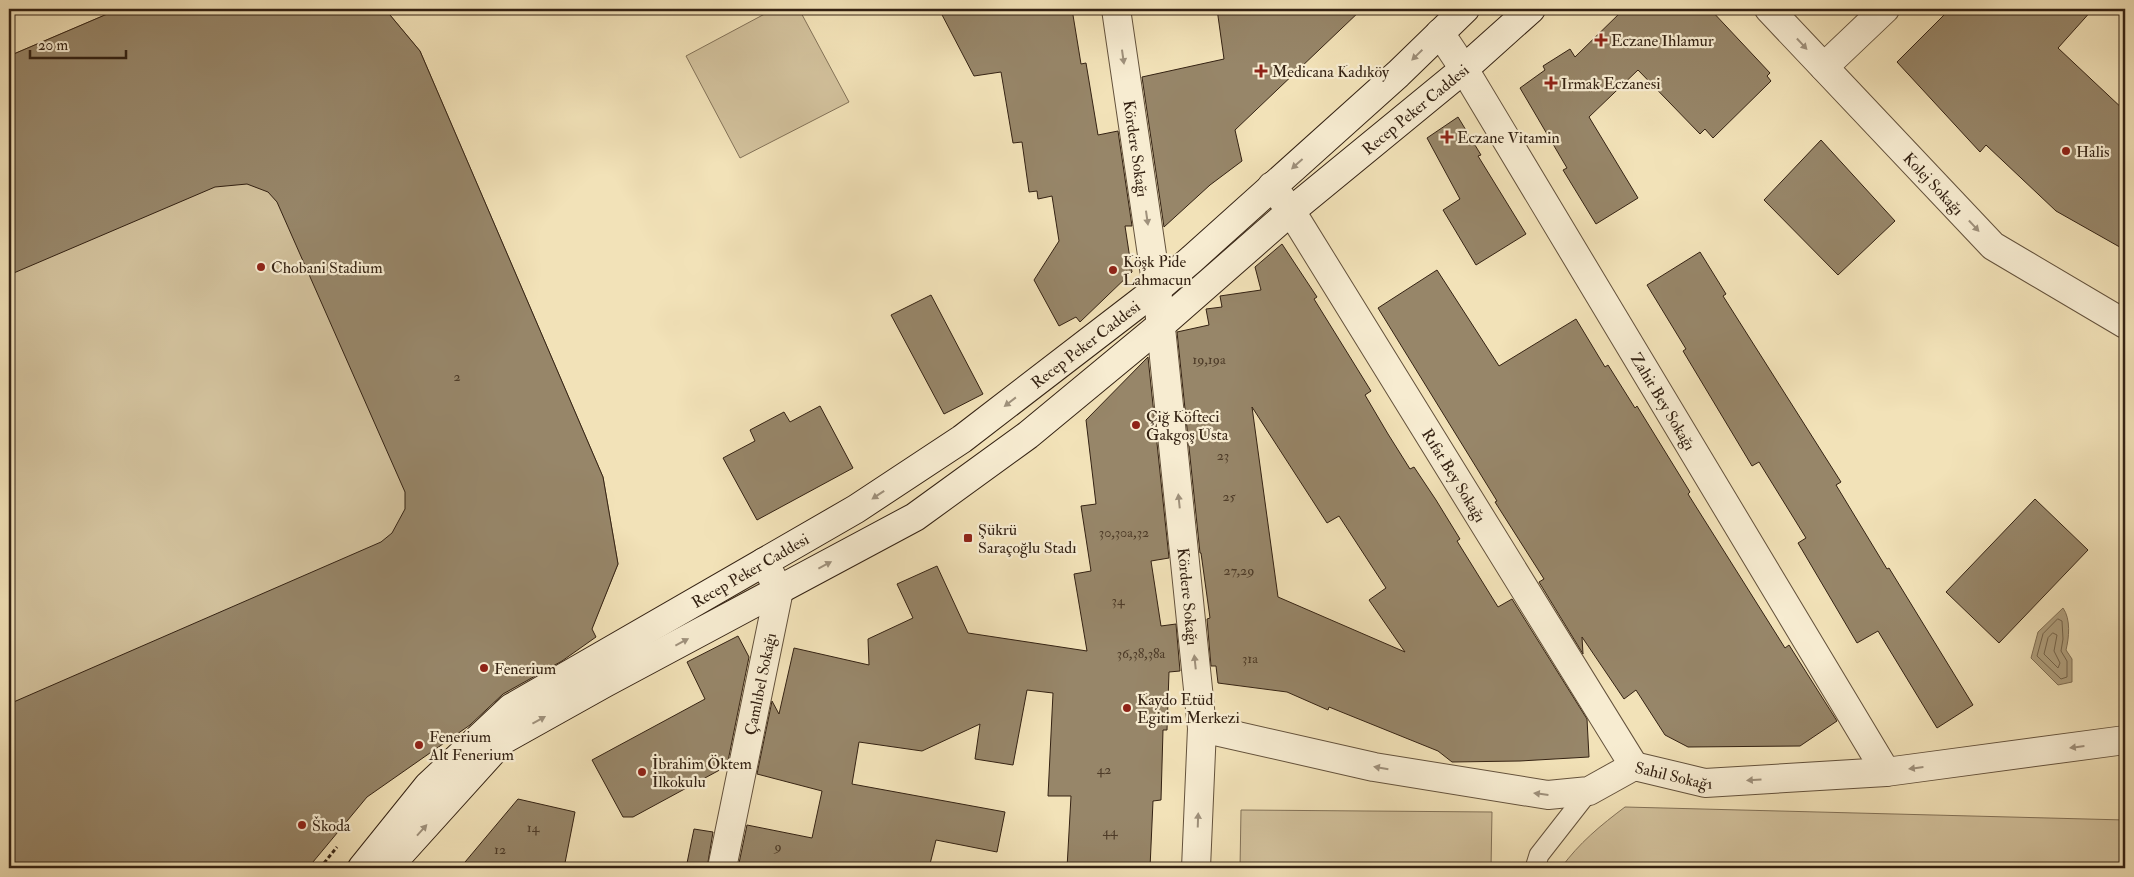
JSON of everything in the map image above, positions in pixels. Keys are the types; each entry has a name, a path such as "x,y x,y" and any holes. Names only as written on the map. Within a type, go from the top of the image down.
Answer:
{"street":[{"name":"Kördere Sokağı","path":"1116,9 1157,288"},
{"name":"Recep Peker Caddesi","path":"362,868 428,786 511,708 856,510 962,439 1157,288 1398,74 1465,9"},
{"name":"Recep Peker Caddesi","path":"392,868 400,854 503,740 915,517 1028,435 1161,325 1292,211 1464,70 1531,9"},
{"name":"Kolej Sokağı","path":"1769,9 1993,246 2125,324"},
{"path":"1824,68 1886,9"},
{"name":"Zahit Bey Sokağı","path":"1440,33 1886,772"},
{"name":"Rıfat Bey Sokağı","path":"1272,186 1292,211 1634,766"},
{"name":"Recep Peker Caddesi","path":"1157,288 1161,325"},
{"name":"Kördere Sokağı","path":"1161,325 1202,728 1196,868"},
{"path":"764,562 779,590"},
{"name":"Çamlıbel Sokağı","path":"722,868 779,590"},
{"name":"Sahil Sokağı","path":"1202,728 1374,767 1548,795 1589,791 1634,766 1705,784 1886,772 2125,740"}],"lane":[{"path":"1535,868 1539,855 1589,791"}],"shaded area":[{"name":"Chobani Stadium","path":"119,9 385,9 420,51 603,477 618,564 587,640 517,692 114,868 9,868 9,56"},
{"path":"774,9 799,9 849,102 740,158 686,56"},
{"path":"1625,807 2125,820 2125,868 1561,868 1575,850"},
{"path":"1241,810 1492,812 1491,868 1240,868"}],"water":[{"path":"2063,608 2066,612 2068,623 2066,650 2072,659 2072,682 2058,685 2031,658 2038,632"}],"building":[{"name":"Chobani Stadium","path":"119,9 385,9 420,51 603,477 618,564 592,629 596,637 562,661 503,694 470,725 367,797 308,868 9,868 9,704 381,542 392,533 405,509 405,492 277,202 268,192 247,184 215,187 9,275 9,56"},
{"path":"970,9 1072,9 1081,64 1086,63 1098,135 1118,131 1132,226 1125,226 1132,272 1080,322 1076,317 1059,326 1034,280 1059,241 1052,196 1038,199 1037,191 1029,192 1022,142 1013,143 1001,72 974,76 940,11"},
{"path":"1217,9 1362,9 1235,130 1242,161 1210,185 1164,227 1142,77 1224,59"},
{"path":"1624,9 1710,9 1770,73 1767,76 1771,81 1713,138 1705,129 1700,134 1638,70 1589,117 1638,198 1596,224 1563,170 1567,168 1520,88 1545,70 1543,66 1570,49 1575,57"},
{"path":"1950,9 2093,9 2058,48 2125,111 2125,250 2056,211 1986,145 1980,152 1897,62"},
{"path":"1458,117 1481,155 1478,156 1526,234 1476,265 1443,210 1460,199 1427,138"},
{"path":"1821,140 1895,221 1838,275 1764,200"},
{"path":"1282,244 1317,297 1314,299 1371,391 1365,395 1388,434 1410,469 1414,467 1436,500 1460,539 1457,541 1498,607 1512,599 1587,719 1589,757 1452,762 1438,751 1329,707 1328,710 1287,692 1218,683 1216,666 1211,666 1207,619 1210,618 1200,553 1177,332 1209,325 1206,309 1222,307 1220,296 1261,290 1255,267","holes":["1252,407 1327,523 1339,516 1386,588 1369,600 1405,652 1278,597"]},
{"path":"1700,252 1726,294 1723,296 1841,482 1836,485 1973,705 1937,728 1878,631 1857,643 1798,543 1806,538 1759,462 1752,466 1683,351 1686,349 1647,285"},
{"path":"1437,270 1499,366 1576,319 1605,367 1608,365 1635,408 1637,406 1690,492 1688,494 1785,648 1789,645 1837,721 1800,746 1688,747 1665,735 1636,690 1624,699 1582,637 1583,654 1539,582 1544,579 1495,502 1497,501 1378,308"},
{"path":"931,295 983,394 944,414 891,315"},
{"path":"1148,357 1169,558 1151,561 1161,626 1176,624 1180,671 1169,672 1167,730 1163,730 1161,800 1153,801 1150,868 1067,868 1071,796 1048,796 1053,693 1027,690 1013,765 975,759 980,724 922,751 859,742 852,784 1005,812 997,852 936,840 929,868 738,868 747,825 812,838 822,791 757,774 772,701 779,714 794,648 869,665 868,639 913,618 897,584 937,566 968,633 1087,651 1074,574 1091,571 1081,506 1096,504 1086,420"},
{"path":"820,406 853,468 757,520 723,458 755,441 750,430 784,412 790,422"},
{"path":"2035,499 2088,550 1999,643 1946,592"},
{"path":"738,636 749,657 727,766 633,817 623,817 592,760 705,699 687,662"},
{"path":"518,799 575,812 564,868 460,868"},
{"path":"694,829 713,832 707,868 686,868"}],"place":[{"name":"Eczane Ihlamur","path":"1601,40"},
{"name":"Medicana Kadıköy","path":"1261,71"},
{"name":"Irmak Eczanesi","path":"1551,83"},
{"name":"Eczane Vitamin","path":"1447,137"},
{"name":"Halis","path":"2066,151"},
{"name":"Chobani Stadium","path":"261,267"},
{"name":"Köşk Pide Lahmacun","path":"1113,270"},
{"name":"Çiğ Köfteci Gakgoş Usta","path":"1136,425"},
{"name":"Şükrü Saraçoğlu Stadı","path":"968,538"},
{"name":"Fenerium","path":"484,668"},
{"name":"Kaydo Etüd Egitim Merkezi","path":"1127,708"},
{"name":"Fenerium Alt Fenerium","path":"419,745"},
{"name":"İbrahim Öktem İlkokulu","path":"642,772"},
{"name":"Škoda","path":"302,825"}]}
